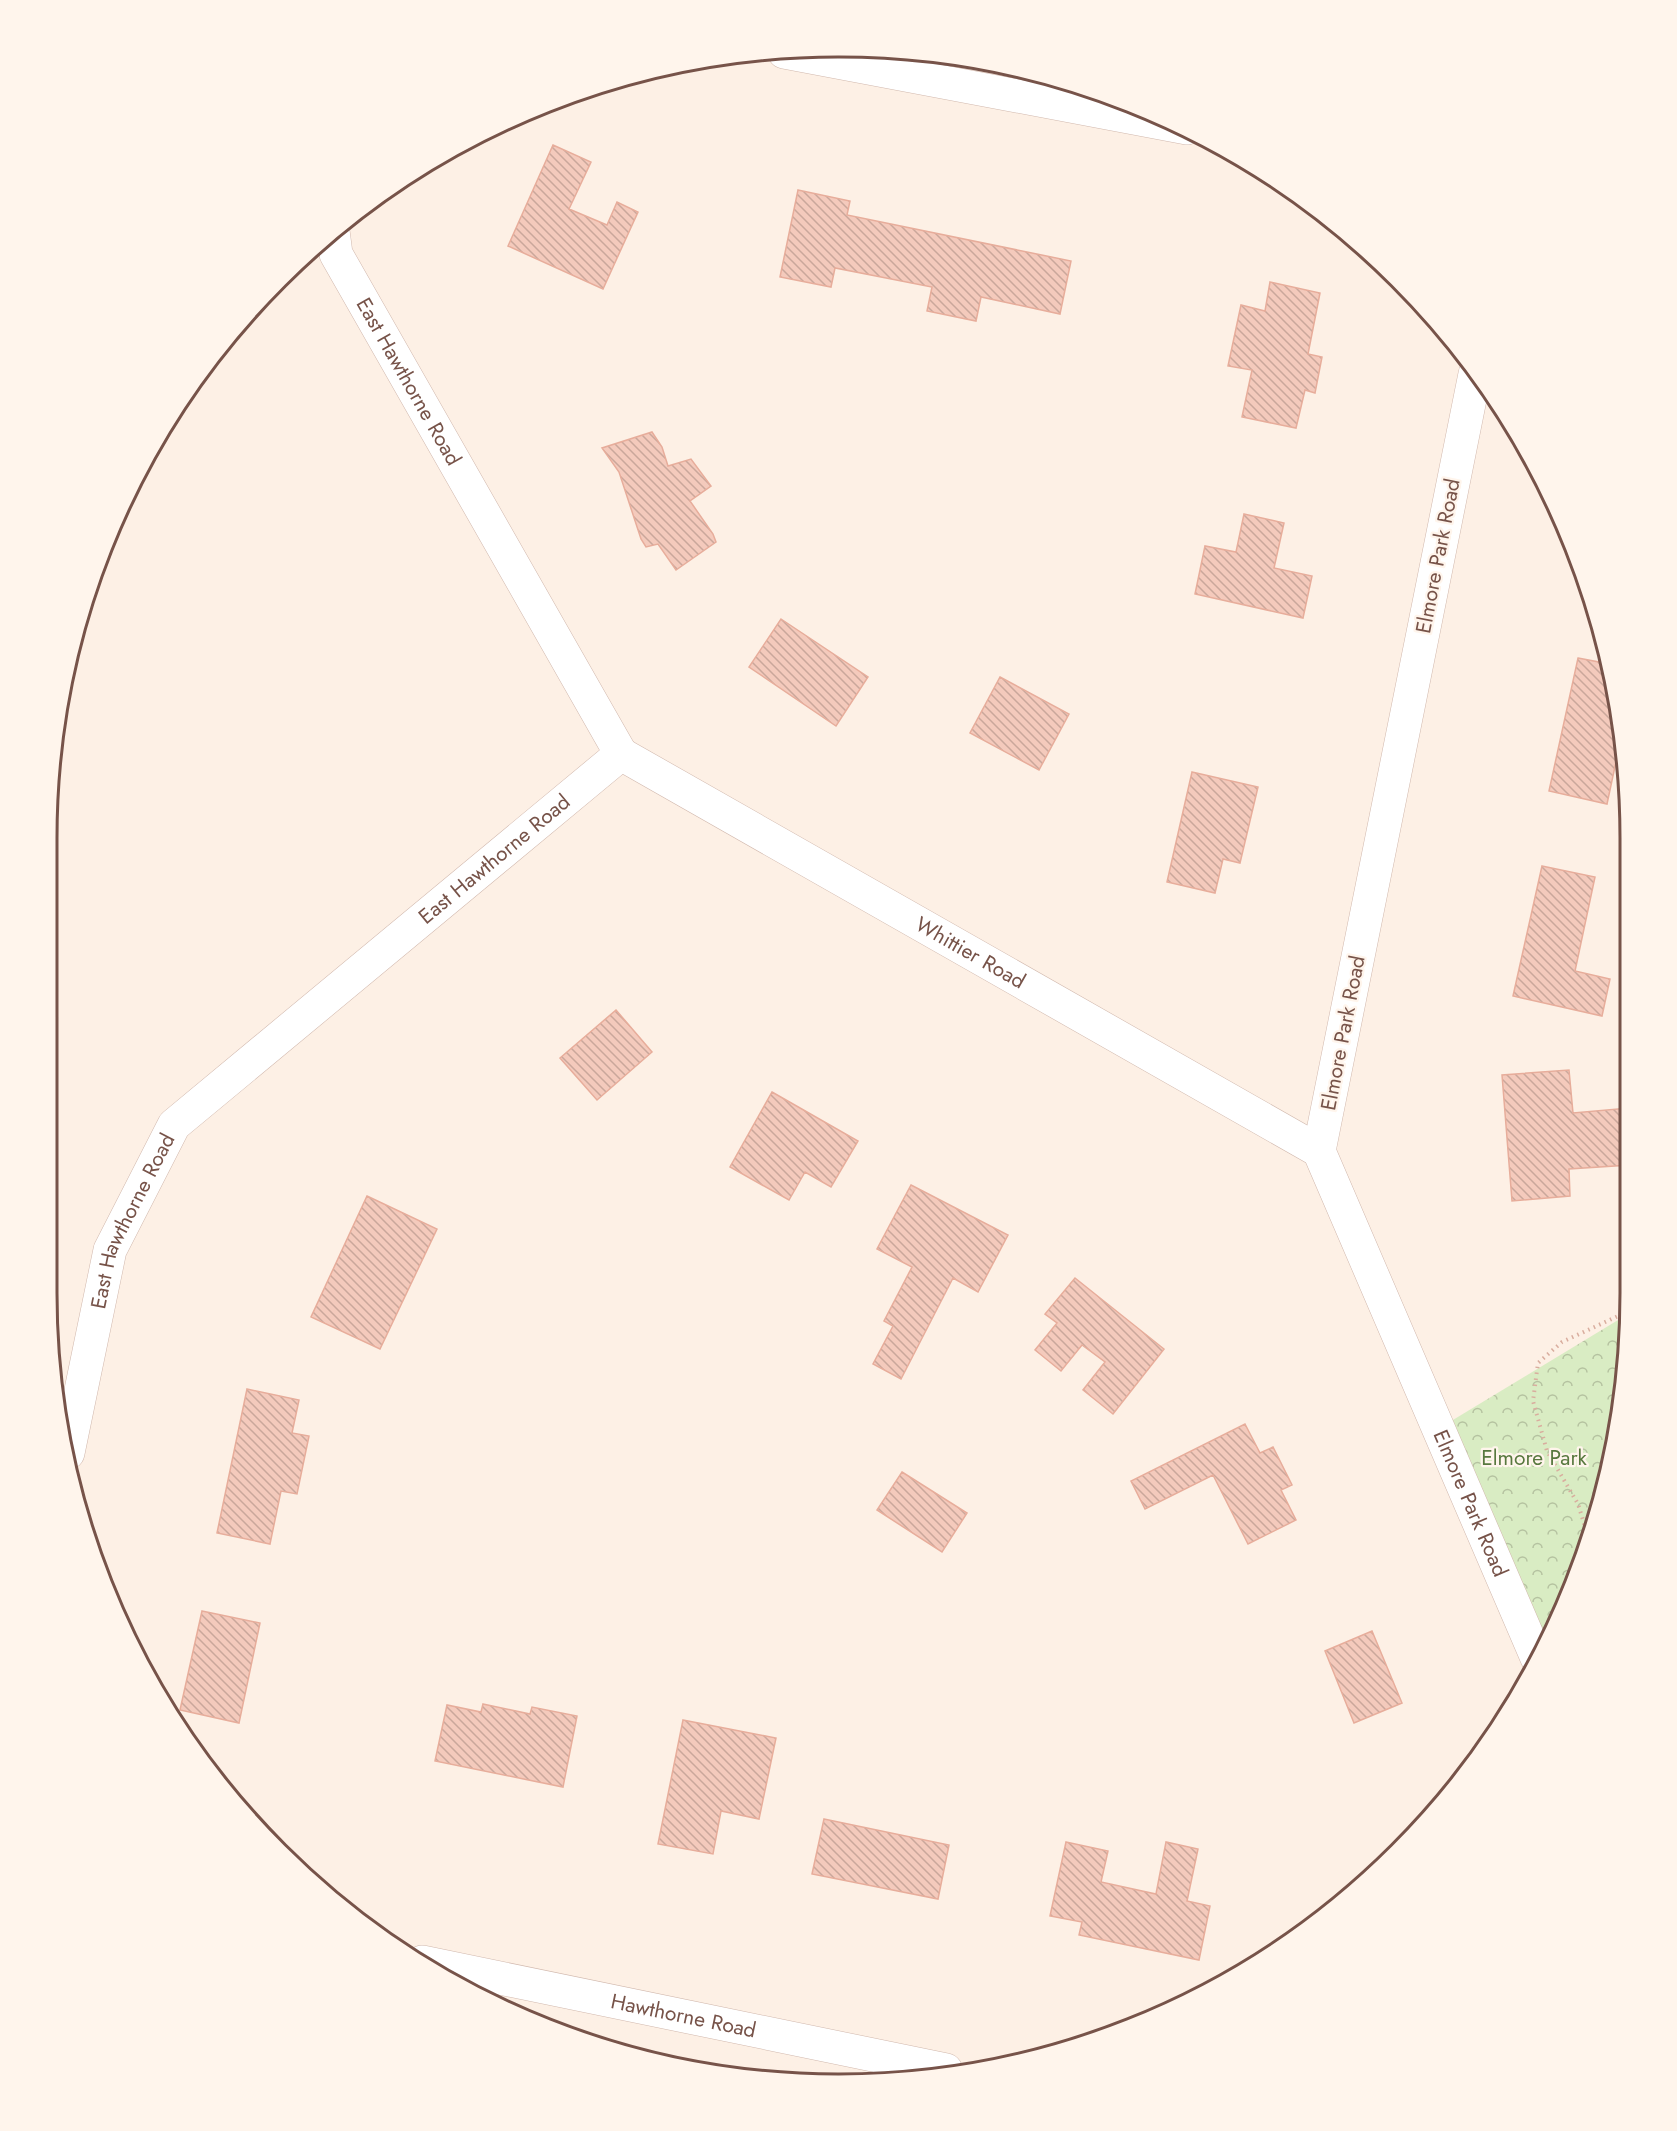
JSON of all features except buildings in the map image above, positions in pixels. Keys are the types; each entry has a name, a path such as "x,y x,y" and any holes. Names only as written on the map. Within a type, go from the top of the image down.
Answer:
{"street":[{"path":"815,58 1148,121"},
{"name":"East Hawthorne Road","path":"71,1439 110,1250 174,1125 621,754 336,254 334,242"},
{"name":"Elmore Park Road","path":"1473,383 1319,1151 1533,1649"},
{"name":"Whittier Road","path":"621,754 1319,1151"},
{"name":"Hawthorne Road","path":"444,1967 935,2068"}],"path":[{"path":"1584,1525 1578,1504 1547,1451 1533,1401 1538,1363 1562,1342 1619,1316"}],"green space":[{"name":"Elmore Park","path":"1619,1319 1613,1395 1605,1445 1593,1495 1579,1544 1561,1592 1533,1649 1438,1429"}]}
